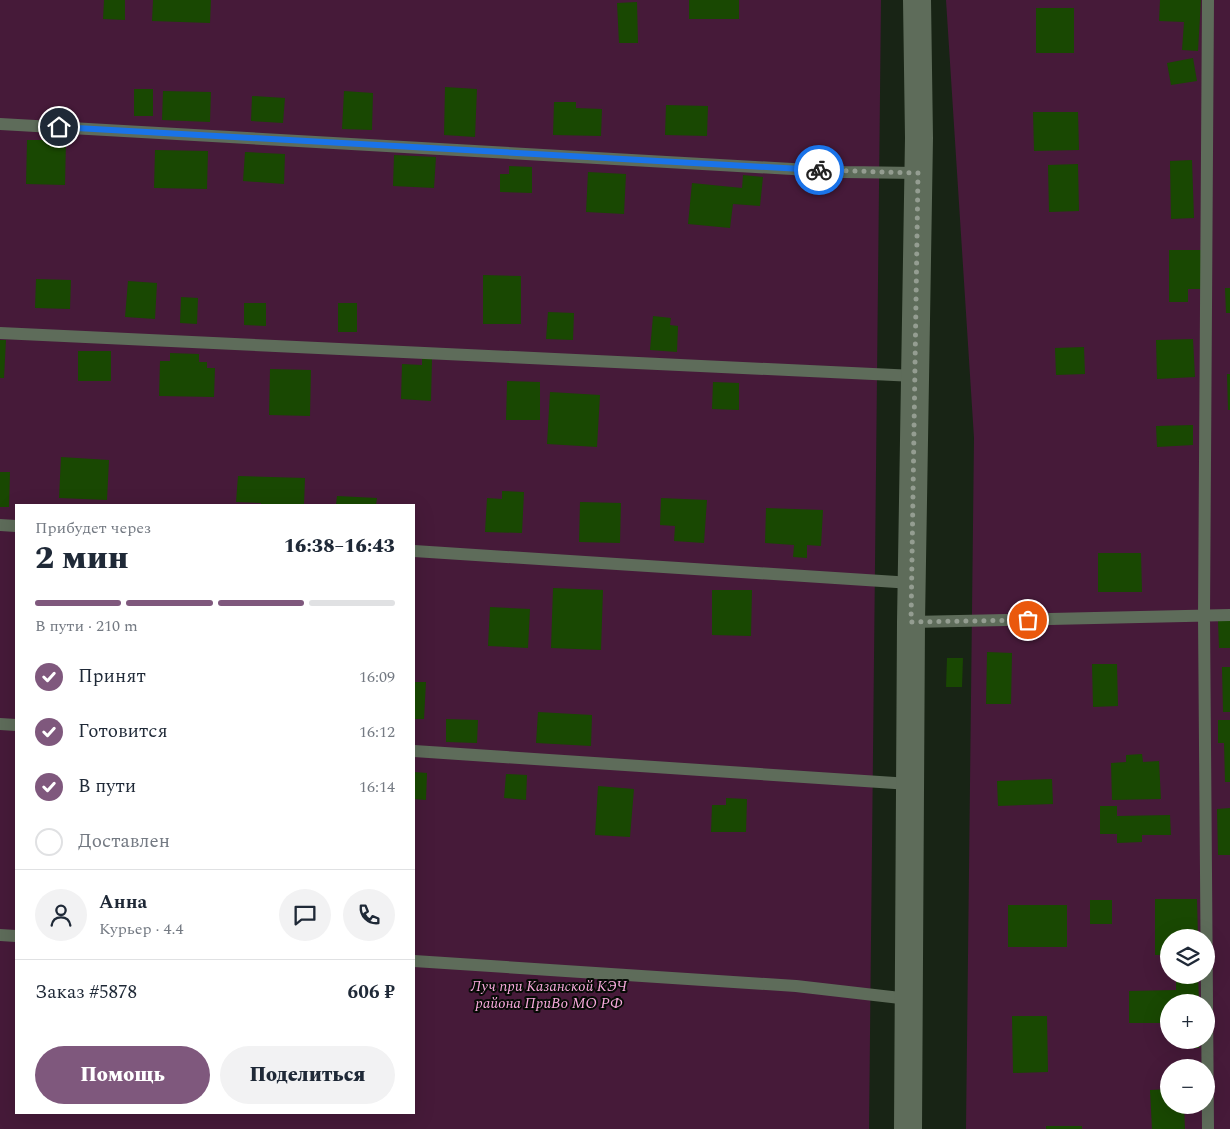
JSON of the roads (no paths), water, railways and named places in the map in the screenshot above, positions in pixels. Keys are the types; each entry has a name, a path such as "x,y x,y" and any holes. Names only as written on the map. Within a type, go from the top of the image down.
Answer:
{"street":[{"path":"908,1129 911,622 919,138 917,0"}],"lane":[{"path":"1208,0 1204,616 1208,1129"},
{"path":"0,124 844,172 918,173"},
{"path":"0,333 915,376"},
{"path":"0,525 15,526"},
{"path":"415,551 912,583"},
{"path":"911,622 1230,615"},
{"path":"0,724 15,725"},
{"path":"415,751 910,784"},
{"path":"0,935 15,936"},
{"path":"415,961 796,986 909,999"}],"park label":[{"name":"Луч при Казанской КЭЧ района ПриВо МО РФ","path":"549,994"}]}
